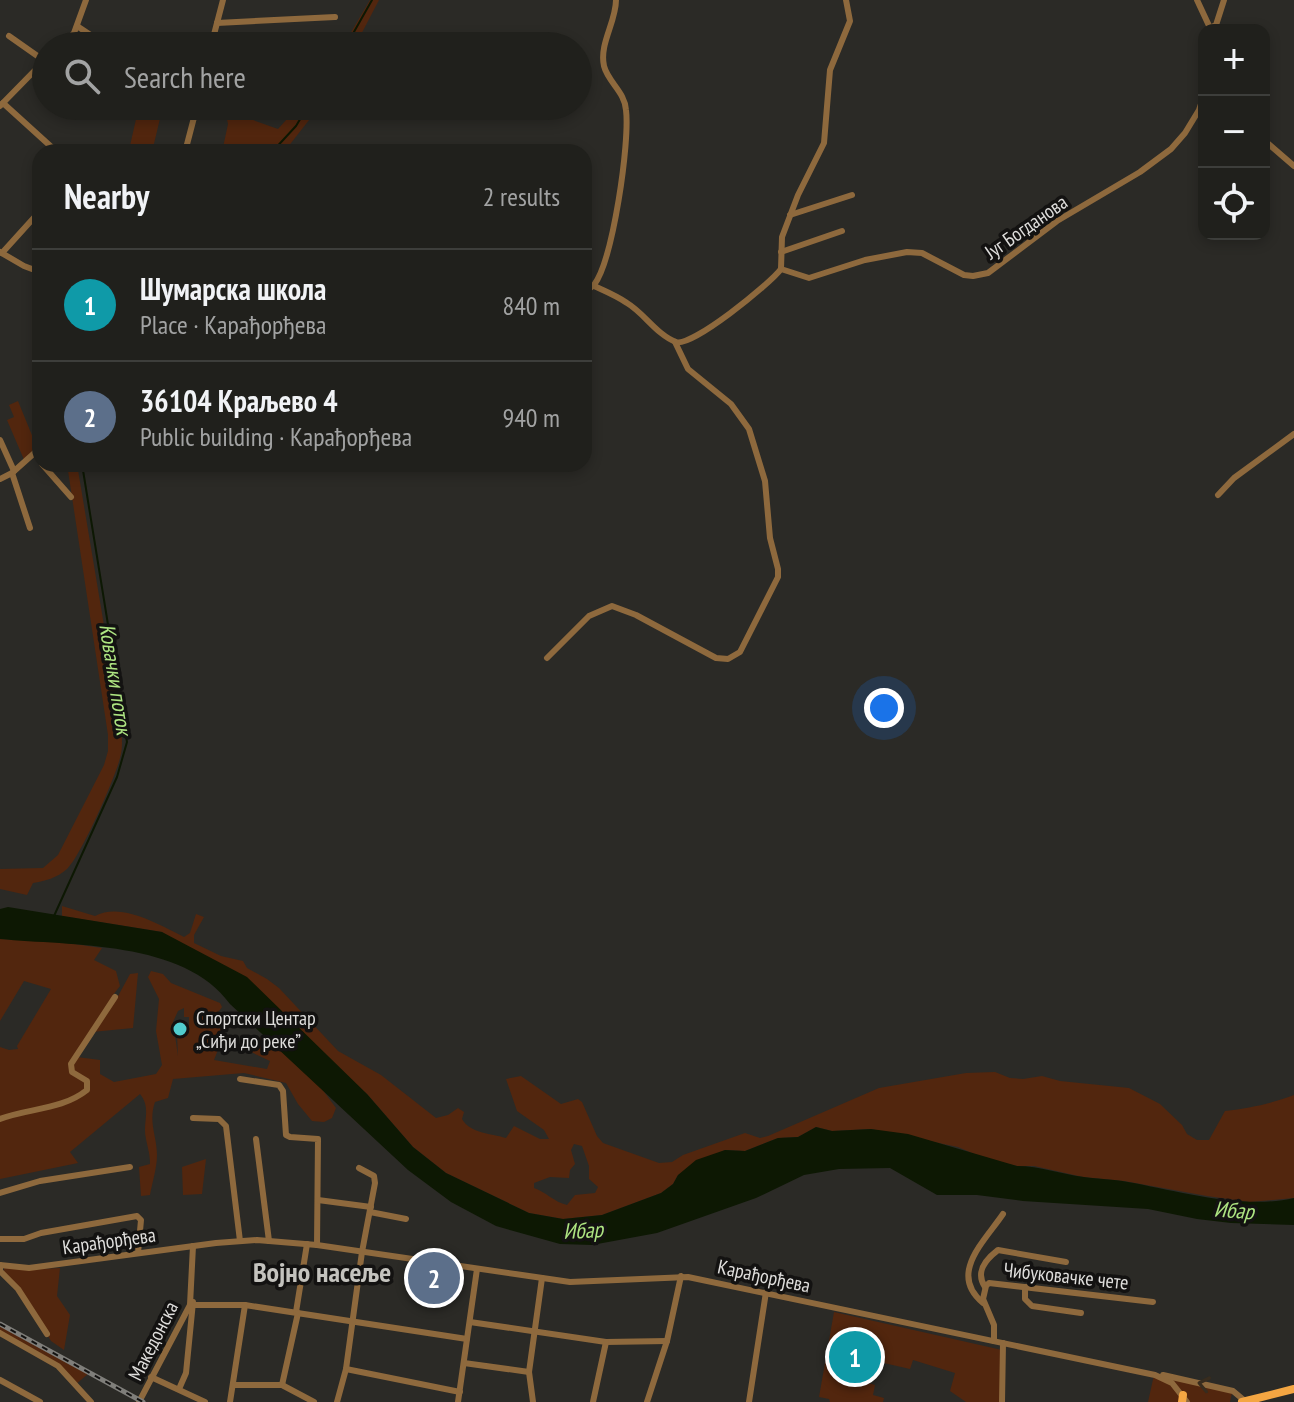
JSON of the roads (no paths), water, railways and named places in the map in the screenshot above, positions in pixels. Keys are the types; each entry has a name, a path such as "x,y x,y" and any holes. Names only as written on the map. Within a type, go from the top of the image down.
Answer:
{"main road":[{"path":"1242,1400 1294,1389"}],"street":[{"path":"72,32 86,2 76,0"},
{"path":"215,32 223,0"},
{"path":"547,658 589,616 612,606 636,615 716,658 728,659 740,652 778,577 770,538 765,481 749,429 731,404 688,369 675,342 627,303 594,286 613,233 623,165 627,110 622,95 604,68 616,0"},
{"path":"675,342 691,341 781,269 782,237 824,143 830,70 850,21 846,0"},
{"path":"1197,0 1208,24"},
{"path":"1216,24 1224,0"},
{"path":"217,23 335,17"},
{"path":"77,26 86,32"},
{"path":"9,36 32,52"},
{"path":"32,74 1,105 47,144"},
{"path":"0,91 9,97"},
{"name":"Југ Богданова","path":"781,269 809,278 865,260 907,252 922,253 964,275 988,273 1057,221 1140,172 1171,149 1185,133 1204,96"},
{"path":"187,144 193,120"},
{"path":"1270,145 1294,166"},
{"path":"790,215 852,195"},
{"path":"32,219 1,252 32,269"},
{"path":"781,252 842,231"},
{"path":"1218,495 1234,478 1294,434"},
{"path":"0,440 30,528"},
{"path":"0,479 32,456"},
{"path":"49,472 71,497"},
{"path":"0,1119 22,1111 47,1109 84,1093 89,1084 72,1072 71,1064 115,997"},
{"path":"240,1079 279,1085 283,1091 286,1135 318,1139 317,1245"},
{"path":"193,1118 219,1119 226,1126 240,1241"},
{"path":"256,1139 269,1241"},
{"path":"0,1193 40,1181 130,1167"},
{"path":"337,1402 346,1369 375,1183 374,1176 359,1168"},
{"path":"318,1200 406,1219"},
{"path":"983,1303 969,1286 966,1277 971,1261 1003,1214"},
{"path":"0,1239 24,1239 41,1233 137,1216 141,1220 138,1253"},
{"name":"Карађорђева","path":"47,1334 15,1284 0,1271 0,1265 29,1268 193,1246 269,1241 317,1245 570,1282 681,1276 1219,1387 1242,1400"},
{"path":"282,1385 307,1244"},
{"name":"Македонска","path":"139,1402 192,1303 193,1246"},
{"path":"985,1287 979,1274 998,1250 1066,1262"},
{"path":"458,1402 477,1269"},
{"path":"647,1402 667,1341 681,1276"},
{"path":"533,1402 529,1372 542,1278"},
{"name":"Чибуковачке чете","path":"994,1341 994,1325 983,1303 985,1287 989,1283 1153,1302"},
{"path":"1025,1287 1025,1299 1032,1306 1081,1313"},
{"path":"749,1402 766,1292"},
{"path":"179,1389 186,1373 192,1303 245,1305 467,1339"},
{"path":"230,1402 245,1305"},
{"path":"470,1322 606,1342 667,1341"},
{"path":"0,1333 58,1366 91,1402"},
{"path":"593,1402 606,1342"},
{"path":"1002,1402 1003,1343"},
{"path":"464,1363 529,1372"},
{"path":"346,1369 460,1392"},
{"name":"Карађорђева","path":"1155,1375 1172,1383 1184,1400"},
{"path":"151,1377 205,1402"},
{"path":"0,1380 40,1402"},
{"path":"233,1385 282,1385 314,1402"}],"water":[{"name":"Ибар","path":"8,907 162,932 247,977 367,1094 413,1147 446,1173 529,1213 563,1219 602,1215 661,1193 696,1160 725,1150 745,1151 778,1138 798,1137 816,1127 832,1131 871,1129 908,1134 1017,1166 1211,1198 1254,1202 1294,1198 1294,1225 1231,1223 1148,1209 977,1195 937,1195 890,1168 839,1169 804,1175 756,1198 657,1233 592,1245 560,1244 496,1226 451,1202 408,1170 210,983 185,968 124,950 0,939 0,909"}],"waterway":[{"name":"Ковачки поток","path":"354,32 372,0"},
{"name":"Ковачки поток","path":"279,144 300,120"},
{"name":"Ковачки поток","path":"54,916 117,777 127,742 83,472"}],"railway":[{"path":"0,1324 143,1402"}],"place":[{"name":"Спортски Центар „Сиђи до реке”","path":"180,1029"},
{"name":"36104 Краљево 4","path":"434,1278"},
{"name":"Шумарска школа","path":"855,1357"}],"district":[{"name":"Војно насеље","path":"322,1272"}]}
